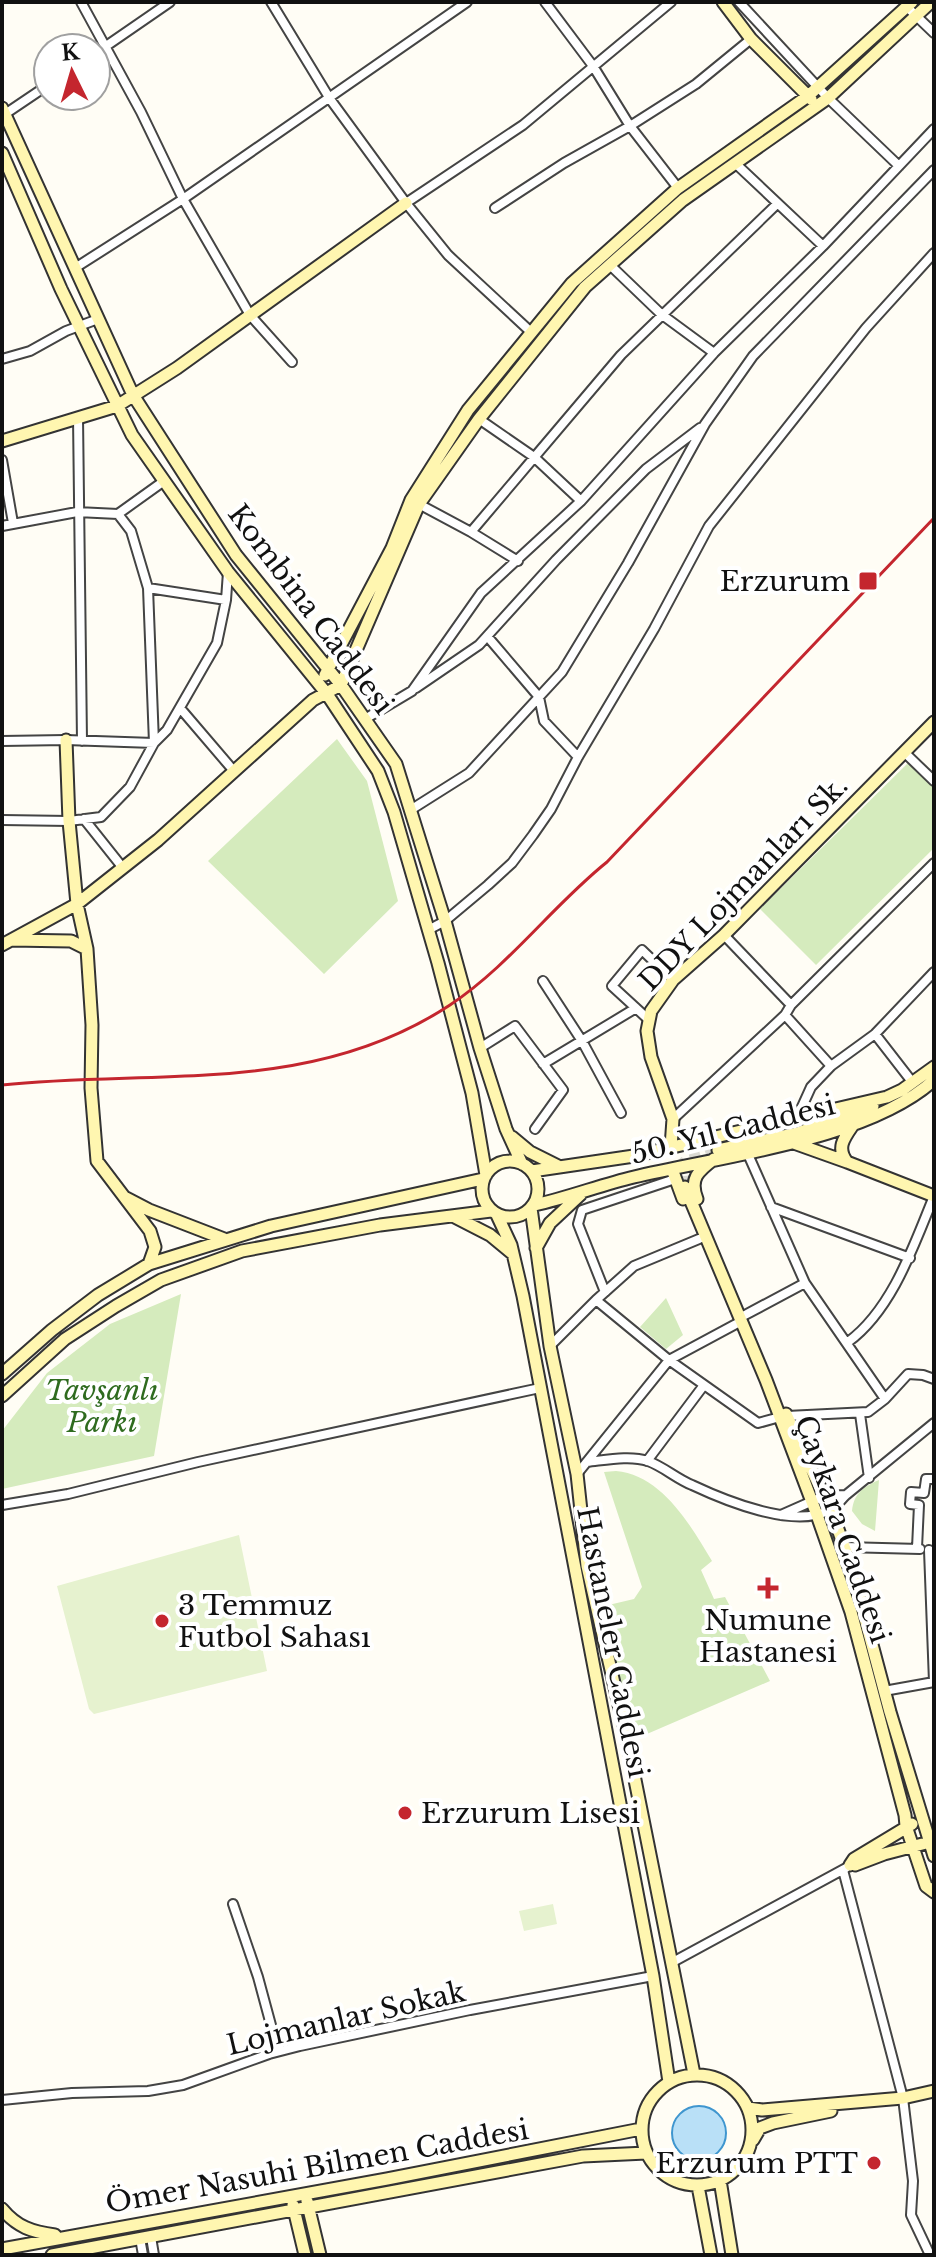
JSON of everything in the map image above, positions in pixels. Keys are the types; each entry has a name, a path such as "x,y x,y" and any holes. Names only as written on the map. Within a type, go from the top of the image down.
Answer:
{"main road":[{"path":"723,2 751,39 812,101"},
{"path":"313,700 318,683 329,670 415,502 468,410 572,283 678,188 812,101 828,98 931,2"},
{"path":"5,939 77,904 158,840 313,700 341,685 415,502 585,287 683,200 812,101 818,87 909,4"},
{"name":"Kombina Caddesi","path":"4,111 133,395 236,555 341,685 396,764 412,809 480,1048 508,1134 527,1167"},
{"name":"Kombina Caddesi","path":"2,153 61,289 132,435 228,572 327,694 378,771 388,793 428,930 472,1093 485,1177"},
{"path":"2,441 117,406 406,203"},
{"name":"DDY Lojmanları Sk.","path":"671,1147 673,1119 651,1057 647,1031 651,1011 673,980 724,935 934,722"},
{"path":"66,740 69,821 77,904 87,949 92,1025 91,1088 97,1161 150,1231 155,1247 149,1264"},
{"path":"5,939 71,941 87,949"},
{"name":"50. Yıl Caddesi","path":"527,1167 589,1165 796,1121 887,1097 934,1067"},
{"name":"50. Yıl Caddesi","path":"532,1206 582,1193 677,1178 716,1155 747,1152 854,1124 895,1107 934,1080"},
{"path":"716,1155 798,1133 867,1109 887,1097"},
{"path":"847,1162 842,1156 841,1143 854,1124"},
{"path":"508,1134 530,1152 563,1168"},
{"path":"790,1142 934,1196"},
{"name":"Çaykara Caddesi","path":"716,1155 695,1176 694,1192 740,1320 783,1417 851,1612 906,1826 926,1886 934,1892"},
{"path":"2,1396 65,1339 161,1280 242,1251 380,1225 494,1213 513,1218 521,1216 532,1206 538,1190 527,1167 503,1162 491,1168 485,1177 483,1200 494,1213"},
{"path":"2,1374 98,1295 149,1264 271,1226 485,1177"},
{"path":"677,1178 699,1239 740,1320 757,1369 766,1380"},
{"name":"Çaykara Caddesi","path":"677,1178 783,1417 831,1510 934,1856"},
{"path":"536,1249 550,1223 582,1193"},
{"path":"122,1195 173,1221 224,1239"},
{"name":"Hastaneler Caddesi","path":"532,1206 550,1346 577,1474 587,1566 626,1735 694,2074"},
{"name":"Hastaneler Caddesi","path":"494,1213 513,1255 540,1388 653,1976 669,2082"},
{"path":"453,1216 490,1235 513,1255"},
{"path":"846,1868 854,1859 906,1826 923,1819"},
{"path":"846,1868 930,1842"},
{"path":"752,2142 753,2125 748,2108 732,2087 720,2079 694,2074 669,2082 649,2102 641,2129 646,2153 655,2167 667,2177 698,2186 720,2180 741,2165 760,2128 934,2091"},
{"path":"748,2108 762,2110 903,2098"},
{"name":"Ömer Nasuhi Bilmen Caddesi","path":"2,2247 641,2129"},
{"name":"Ömer Nasuhi Bilmen Caddesi","path":"52,2255 583,2156 646,2153"},
{"path":"720,2180 732,2255"},
{"path":"698,2186 711,2255"},
{"path":"306,2193 320,2255"},
{"path":"291,2196 305,2255"},
{"path":"2,2209 18,2226 64,2237"},
{"path":"2,2247 4,2255"}],"street":[{"path":"81,2 93,32"},
{"path":"112,42 170,2"},
{"path":"271,2 330,99 406,203 448,255 532,333"},
{"path":"75,268 183,199 467,2"},
{"path":"545,2 593,66 630,126 678,188"},
{"path":"406,203 523,125 671,2"},
{"path":"739,2 828,98 899,166"},
{"path":"909,4 917,17 934,33"},
{"path":"495,208 696,84 751,39"},
{"path":"112,68 141,112 183,199 250,315 292,362"},
{"path":"4,111 32,94"},
{"path":"412,691 481,593 581,501 714,353 823,246 934,129"},
{"path":"735,163 823,246"},
{"path":"412,809 469,773 562,672 628,563 705,424 753,356 934,170"},
{"path":"471,532 621,355 777,204"},
{"path":"428,930 445,921 512,863 551,809 709,526 866,328 934,253"},
{"path":"610,265 661,314 714,353"},
{"path":"2,359 30,351 98,319"},
{"path":"78,417 82,741"},
{"path":"479,419 534,457 581,501"},
{"path":"365,719 479,645 556,560 646,469 705,424"},
{"path":"2,460 13,523"},
{"path":"2,526 77,512 118,514 164,481"},
{"path":"415,502 518,561"},
{"path":"118,514 131,531 148,588 154,743"},
{"path":"2,820 69,821 101,817 130,787 217,643 228,572"},
{"path":"148,588 226,600"},
{"path":"487,636 539,697 544,721 578,757"},
{"path":"180,708 233,770"},
{"path":"2,741 154,743"},
{"path":"904,752 934,781"},
{"path":"84,819 123,868"},
{"path":"673,1119 785,1015 791,1005 934,863"},
{"path":"724,935 791,1005"},
{"path":"649,1020 612,986 642,950 673,980"},
{"path":"796,1121 811,1087 831,1066 875,1034 934,972"},
{"path":"543,981 582,1041 621,1113"},
{"path":"543,1064 636,1008"},
{"path":"785,1015 831,1066"},
{"path":"480,1048 515,1026 563,1090 535,1129"},
{"path":"875,1034 913,1083"},
{"path":"747,1152 805,1283 885,1399"},
{"path":"605,1292 578,1224 582,1210 677,1178"},
{"path":"848,1342 858,1335 910,1258 934,1196"},
{"path":"771,1207 910,1258"},
{"path":"550,1346 634,1266 699,1239"},
{"path":"577,1474 669,1360 805,1283"},
{"path":"596,1300 669,1360 758,1423 783,1417 860,1414 868,1412 885,1399 908,1374 934,1379"},
{"path":"647,1461 704,1385"},
{"path":"2,1505 68,1494 198,1462 540,1388"},
{"path":"860,1414 869,1478"},
{"path":"587,1462 619,1458 647,1461 701,1489 798,1518 831,1510 934,1423"},
{"path":"917,1548 919,1505 910,1504 911,1492 929,1493 926,1479 934,1479"},
{"path":"781,1515 811,1500 846,1495"},
{"path":"844,1547 932,1551 934,1682 884,1691"},
{"path":"671,1963 846,1868 888,2049 903,2098 913,2181 910,2210 913,2224 930,2255"},
{"path":"233,1904 258,1977 278,2051"},
{"name":"Lojmanlar Sokak","path":"2,2100 72,2093 148,2091 183,2085 278,2051 470,2010 653,1976"},
{"path":"143,2255 146,2238"},
{"path":"146,2238 154,2255"}],"green space":[{"path":"337,739 367,781 398,901 324,974 208,861"},
{"path":"909,762 934,787 934,848 816,965 760,909"},
{"name":"Tavşanlı Parkı","path":"181,1294 154,1456 2,1489 2,1431 47,1373 110,1324"},
{"path":"666,1298 683,1335 666,1349 640,1327"},
{"path":"616,1471 647,1482 685,1518 712,1561 701,1570 714,1599 725,1597 770,1681 633,1740 600,1607 634,1599 642,1587 604,1472"},
{"path":"879,1480 875,1531 862,1524 852,1511 860,1491"},
{"path":"239,1535 267,1671 94,1714 89,1709 57,1586"},
{"path":"553,1904 557,1924 524,1931 519,1911"}],"water":[{"path":"699,2106 718,2114 726,2133 718,2152 699,2160 680,2152 672,2133 680,2114"}],"tunnel":[{"path":"685,1187 682,1164 688,1159 718,1150"}],"railway":[{"path":"2,1085 175,1077 288,1066 344,1054 397,1034 450,1005 512,954 607,862 934,518"}],"place":[{"name":"Erzurum","path":"868,581"},
{"name":"Numune Hastanesi","path":"768,1588"},
{"name":"3 Temmuz Futbol Sahası","path":"162,1621"},
{"name":"Erzurum Lisesi","path":"405,1813"},
{"name":"Erzurum PTT","path":"874,2163"}]}
